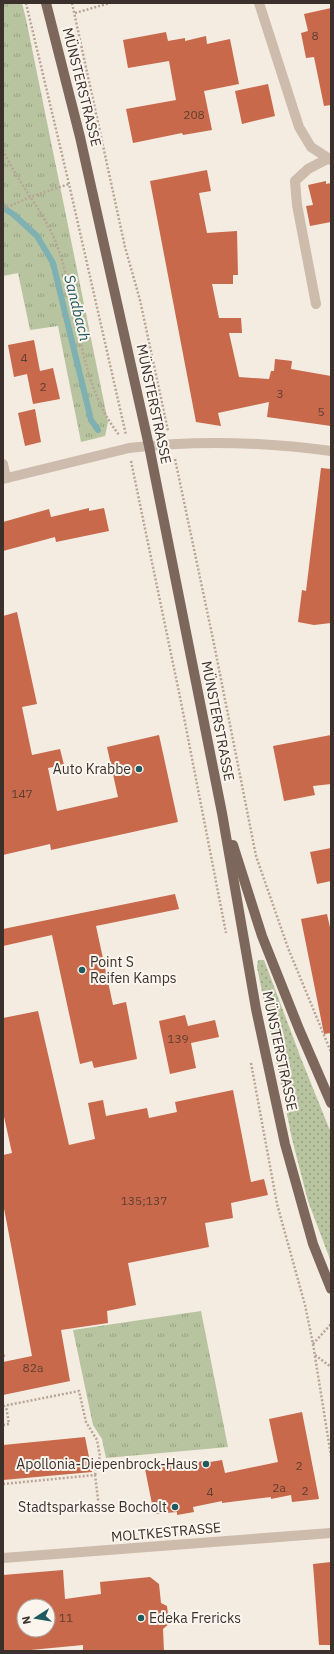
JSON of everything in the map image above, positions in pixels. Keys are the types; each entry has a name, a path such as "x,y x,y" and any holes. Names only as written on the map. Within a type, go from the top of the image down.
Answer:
{"main road":[{"name":"MÜNSTERSTRASSE","path":"46,3 82,144 149,446 222,813 256,1009 285,1144 313,1244 331,1289"},
{"name":"MÜNSTERSTRASSE","path":"222,813 262,936 299,1029 331,1103"}],"street":[{"path":"259,3 299,127 310,147 329,160"},
{"path":"316,304 297,205 295,181 308,169 329,160"},
{"path":"3,464 4,478 129,448 172,444 220,443 265,445 331,451"},
{"name":"MOLTKESTRASSE","path":"3,1558 331,1534"}],"path":[{"path":"26,3 129,448"},
{"path":"72,3 125,247 140,300 172,444 256,856 288,948 331,1052"},
{"path":"75,14 110,3"},
{"path":"3,150 46,222 59,251 68,284 87,371 98,403 108,422 129,448"},
{"path":"3,209 30,197 69,184"},
{"path":"313,1344 331,1324"},
{"path":"3,1356 7,1355"},
{"path":"315,1355 331,1367"},
{"path":"3,1425 9,1424 4,1406 79,1391 86,1422 97,1440 100,1456 95,1475 99,1507"},
{"path":"3,1484 95,1475"}],"green space":[{"path":"3,3 22,3 108,422 105,436 81,442 58,326 30,330 18,273 3,276"},
{"path":"258,960 264,960 331,1133 331,1262 308,1201 292,1139 257,967"},
{"path":"201,1311 228,1447 106,1458 102,1439 93,1425 73,1330"}],"building":[{"path":"331,8 331,105 324,106 314,57 306,58 301,33 308,31 304,14"},
{"path":"166,32 168,41 185,38 185,41 206,36 207,44 230,39 239,84 204,91 212,130 183,135 182,133 133,143 126,109 176,100 169,61 128,68 123,40"},
{"path":"268,84 275,116 242,124 235,91"},
{"path":"207,170 211,191 199,193 207,233 237,231 238,275 233,275 233,284 212,284 219,318 241,318 242,333 229,333 239,377 269,379 271,371 274,371 275,359 292,361 291,369 331,376 331,426 267,417 269,402 218,413 221,426 196,422 150,181"},
{"path":"326,181 326,184 331,183 331,222 310,226 306,206 313,205 308,185"},
{"path":"34,340 40,371 53,368 60,399 33,404 27,374 14,377 8,345"},
{"path":"35,409 41,442 25,446 18,413"},
{"path":"321,468 331,469 331,623 314,625 298,622 302,590 306,591"},
{"path":"89,508 89,511 104,508 109,531 56,542 55,537 3,551 3,522 49,509 51,517"},
{"path":"17,612 37,704 22,707 32,755 60,749 64,765 48,768 57,811 118,797 107,747 159,735 178,822 51,850 50,844 3,855 3,616"},
{"path":"331,735 331,784 313,786 315,795 284,801 273,746"},
{"path":"331,848 331,881 317,884 310,852"},
{"path":"175,894 179,909 96,926 113,1005 126,1002 137,1059 94,1068 92,1061 80,1064 52,935 3,946 3,929"},
{"path":"327,914 331,932 331,1033 324,1034 301,919"},
{"path":"38,1011 69,1145 95,1139 88,1103 103,1100 106,1116 147,1108 149,1118 177,1112 175,1102 233,1090 251,1182 264,1179 268,1195 231,1203 233,1218 205,1223 209,1247 128,1263 136,1305 107,1311 108,1323 61,1330 70,1381 3,1395 3,1362 32,1356 3,1203 3,1155 12,1153 3,1112 3,1018"},
{"path":"185,1015 188,1026 215,1020 219,1037 191,1043 196,1068 170,1074 159,1021"},
{"name":"Apollonia-Diepenbrock-Haus","path":"302,1412 319,1499 292,1502 291,1495 271,1499 271,1497 222,1503 222,1501 193,1507 194,1512 177,1515 177,1512 154,1514 145,1469 165,1465 184,1463 185,1465 203,1461 204,1463 222,1460 225,1473 278,1462 269,1419"},
{"path":"85,1437 92,1472 3,1480 3,1445"},
{"path":"331,1562 331,1645 319,1645 313,1564"},
{"path":"63,1570 65,1599 101,1594 100,1582 150,1577 159,1584 161,1603 167,1606 169,1624 163,1629 164,1651 83,1651 83,1645 20,1651 3,1651 3,1575"}],"waterway":[{"name":"Sandbach","path":"3,208 13,214 37,236 53,263 91,420 98,430"}],"place":[{"name":"Auto Krabbe","path":"139,769"},
{"name":"Point S Reifen Kamps","path":"82,970"},
{"name":"Apollonia-Diepenbrock-Haus","path":"206,1464"},
{"name":"Stadtsparkasse Bocholt","path":"175,1507"},
{"name":"Edeka Frericks","path":"141,1618"}]}
